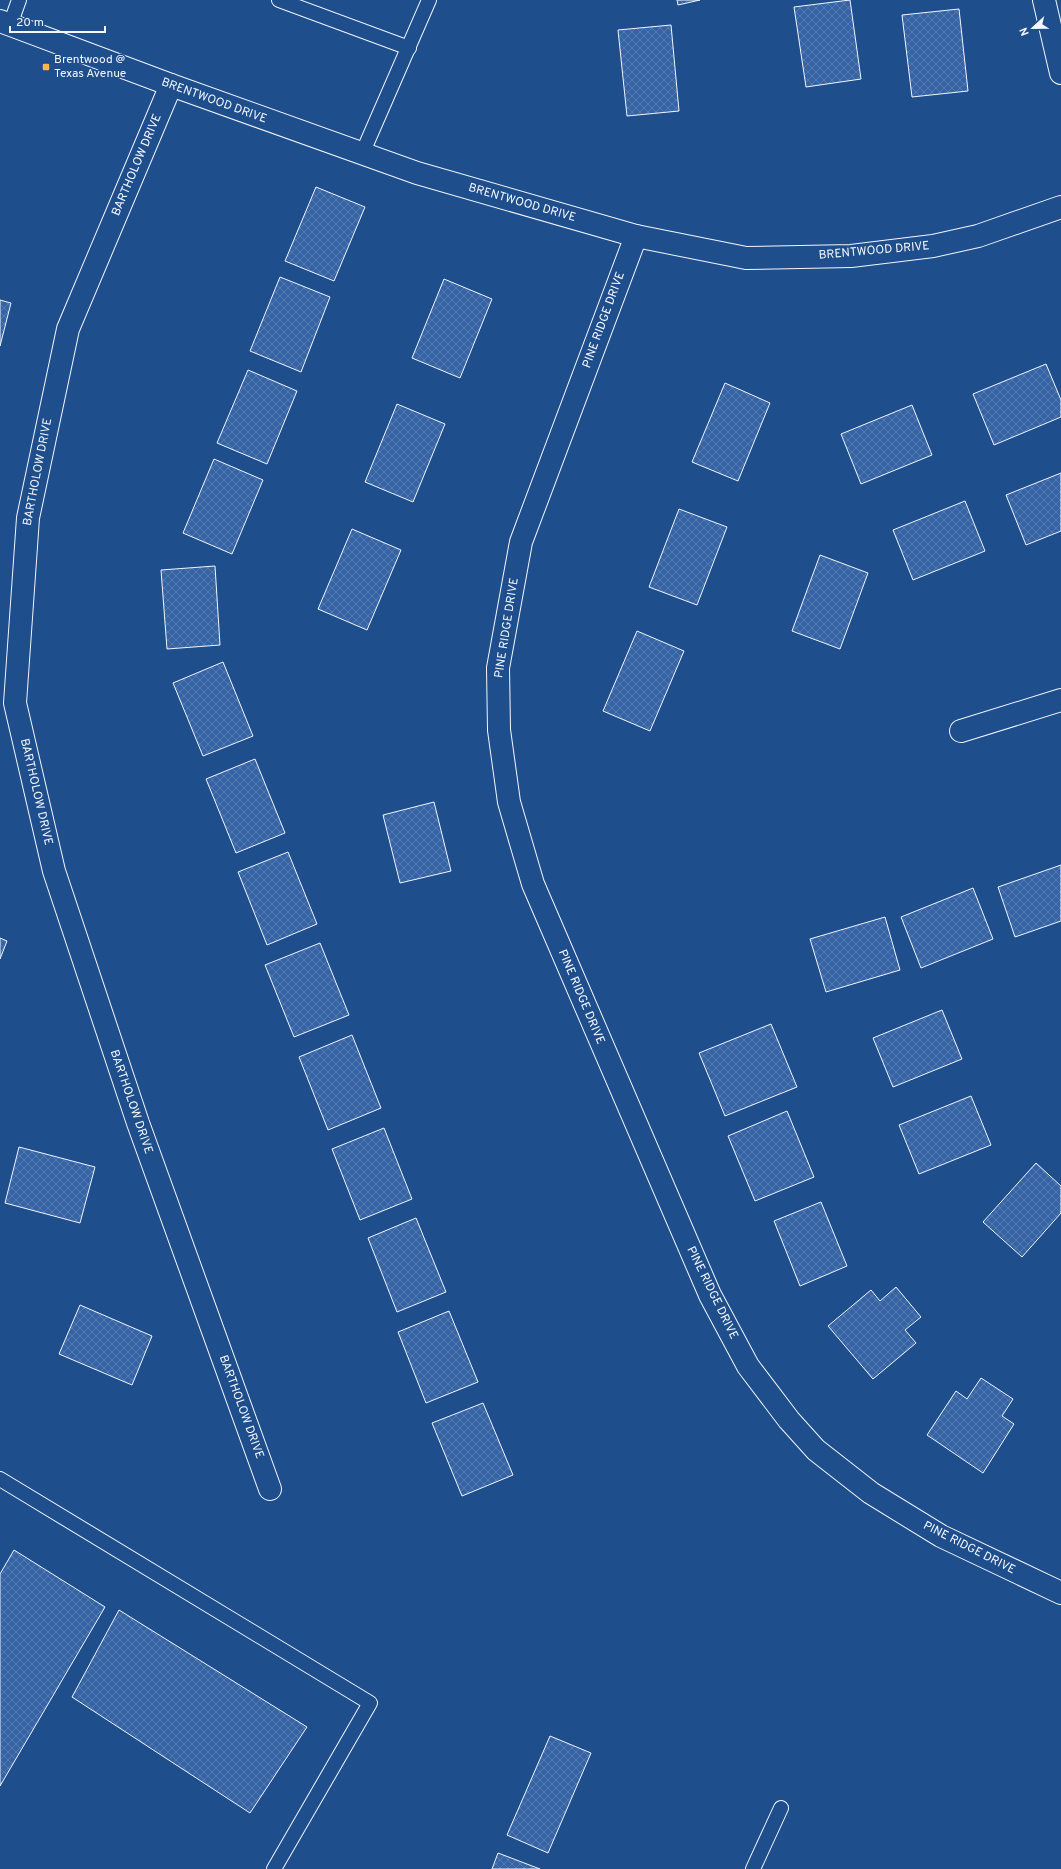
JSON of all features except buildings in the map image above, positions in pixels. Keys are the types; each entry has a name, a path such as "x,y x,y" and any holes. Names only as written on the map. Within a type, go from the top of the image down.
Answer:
{"street":[{"path":"1044,0 1061,73"},
{"name":"BRENTWOOD DRIVE","path":"5,23 171,85 417,173 636,236 746,258 851,256 933,246 978,236 1061,207"},
{"name":"BARTHOLOW DRIVE","path":"171,85 68,329 28,518 15,703 56,878 138,1123 270,1489"},
{"name":"PINE RIDGE DRIVE","path":"636,236 521,542 498,668 498,730 509,802 532,884 710,1295 748,1366 789,1420 816,1450 871,1493 941,1536 1061,1593"},
{"path":"961,731 1061,700"}],"lane":[{"path":"5,23 19,0"},
{"path":"279,0 409,48"},
{"path":"362,154 429,0"},
{"path":"0,1480 370,1703 274,1869"},
{"path":"753,1869 781,1808"}],"place":[{"name":"Brentwood @ Texas Avenue","path":"46,67"}]}
